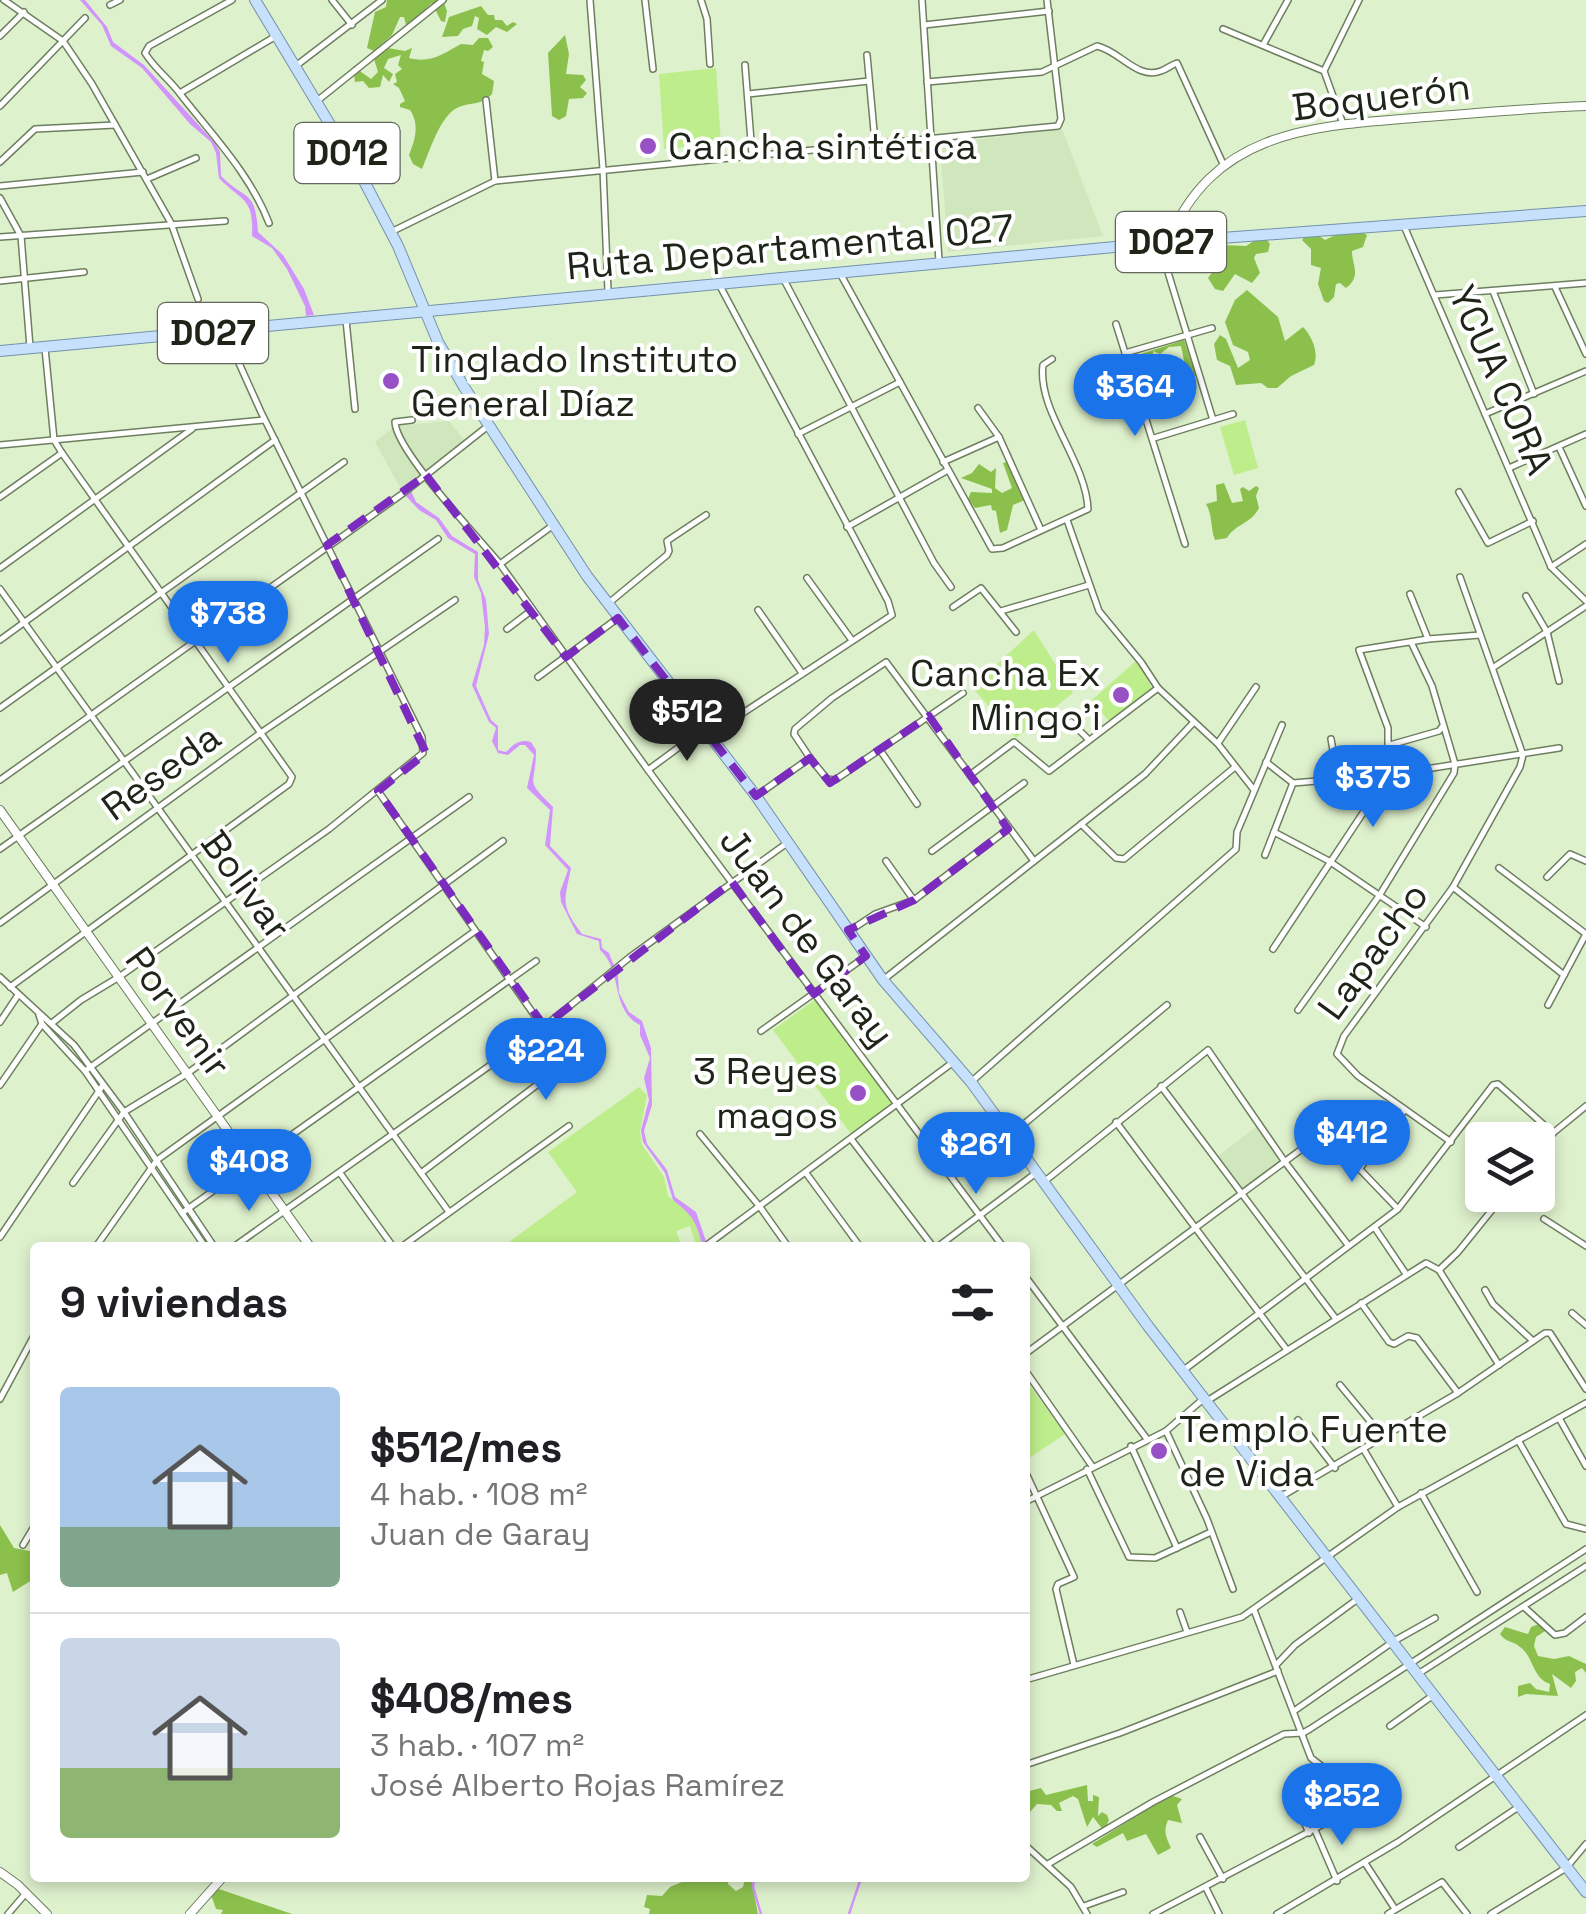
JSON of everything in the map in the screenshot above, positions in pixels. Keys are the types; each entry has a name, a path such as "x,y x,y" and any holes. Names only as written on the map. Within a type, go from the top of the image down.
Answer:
{"main road":[{"name":"D012","path":"255,0 391,232 438,342 552,526 607,604 756,796 883,980 971,1082 1182,1371 1586,1892"},
{"name":"Ruta Departamental 027","path":"0,352 1164,242 1586,212"}],"street":[{"path":"4,0 63,41 145,175 170,223 198,299"},
{"path":"110,6 120,0"},
{"path":"232,0 146,50 147,58 219,139 257,192 270,223"},
{"path":"332,0 352,25"},
{"path":"297,66 382,0"},
{"path":"317,101 443,0"},
{"path":"590,0 608,294"},
{"path":"645,0 652,68"},
{"path":"700,0 707,19 710,64"},
{"path":"922,0 939,263"},
{"path":"391,232 494,181 1058,126 1061,119 1047,0"},
{"path":"1263,45 1288,0"},
{"path":"1324,71 1358,3 1344,0"},
{"path":"924,25 1049,11"},
{"path":"0,36 24,12"},
{"path":"0,106 85,18"},
{"path":"1223,29 1324,71 1344,124"},
{"path":"180,93 278,35"},
{"path":"927,82 1042,72 1098,46 1147,73 1177,63 1224,166"},
{"path":"867,55 875,142"},
{"path":"746,65 752,154"},
{"path":"748,94 868,81"},
{"path":"486,100 494,181"},
{"name":"Boquerón","path":"1164,242 1195,197 1224,166 1282,135 1344,124 1586,106"},
{"path":"0,162 35,130 116,125"},
{"path":"0,186 145,175 196,158"},
{"path":"0,198 20,236 30,350"},
{"path":"0,238 225,221"},
{"name":"YCUA CORA","path":"1404,226 1551,566 1586,604"},
{"path":"1164,242 1213,420"},
{"path":"0,281 84,272"},
{"path":"840,272 992,549 1003,548 1067,520 1086,511 1089,504 1043,381 1042,368 1052,359"},
{"path":"783,278 934,563 951,587"},
{"path":"1433,296 1586,283"},
{"path":"648,770 892,615 718,284"},
{"path":"1555,287 1586,354"},
{"path":"1493,291 1534,394"},
{"path":"346,320 355,408"},
{"path":"1116,324 1184,544"},
{"path":"1125,353 1212,328"},
{"path":"0,1084 47,1022 225,903 378,791 420,758 425,746 264,420 225,332"},
{"path":"10,987 289,784 291,774 62,454 54,440 45,348"},
{"path":"1485,414 1586,371"},
{"path":"798,434 900,382"},
{"path":"978,408 999,436 1042,530"},
{"path":"1153,439 1233,414"},
{"path":"0,445 264,420"},
{"name":"Juan de Garay","path":"412,420 395,422 396,432 426,475 500,564 648,770 1000,1242"},
{"path":"0,780 402,494 488,426"},
{"path":"0,568 194,427"},
{"path":"1509,468 1586,434"},
{"path":"943,462 999,436"},
{"path":"0,640 274,440"},
{"path":"1559,446 1586,506"},
{"path":"0,498 62,454"},
{"path":"0,708 344,462"},
{"path":"847,527 948,470"},
{"path":"1459,492 1488,542 1533,521"},
{"path":"607,604 667,555 667,541 706,515"},
{"path":"1067,520 1098,611 1158,688 1218,744 1254,790"},
{"path":"500,564 552,526"},
{"path":"0,849 438,539"},
{"path":"1551,566 1586,544"},
{"path":"1460,576 1523,754"},
{"path":"807,578 851,639"},
{"path":"1001,611 1089,585"},
{"path":"953,607 982,588 1016,632"},
{"name":"Bolivar","path":"0,589 449,1212"},
{"path":"1410,594 1428,639"},
{"path":"1526,596 1548,632 1559,681"},
{"name":"Reseda","path":"0,923 262,732 455,600"},
{"path":"1494,667 1586,604"},
{"path":"507,629 532,610"},
{"path":"758,610 802,673"},
{"path":"538,677 618,618"},
{"path":"1272,949 1388,775 1388,728 1358,652 1428,639 1480,636"},
{"path":"1298,1010 1380,896 1450,781 1455,764 1432,686 1411,642"},
{"path":"963,693 929,716 880,750 830,781 794,734 795,729 884,662 929,716 1034,861"},
{"path":"970,775 1014,742 1049,771 1158,688"},
{"path":"1218,744 1256,688"},
{"path":"1072,722 1089,740"},
{"path":"883,980 1145,774 1194,722"},
{"path":"1390,745 1440,732 1443,724"},
{"path":"971,1082 1236,849 1237,832 1282,725"},
{"path":"1330,739 1338,779"},
{"path":"1266,762 1293,782 1388,775 1559,748"},
{"path":"880,750 917,804"},
{"name":"Lapacho","path":"1404,1112 1339,1061 1336,1054 1340,1043 1453,886 1520,768 1523,754"},
{"path":"756,796 810,758"},
{"path":"1081,824 1116,858 1124,859 1235,767"},
{"path":"1265,855 1293,782"},
{"path":"932,852 1024,783"},
{"path":"378,791 566,1057 564,1068 422,1174"},
{"path":"88,1069 469,797"},
{"name":"Porvenir","path":"0,810 307,1242"},
{"path":"849,932 875,914 914,900 1008,829"},
{"path":"1274,832 1330,861 1426,927"},
{"path":"73,1183 124,1112 188,1073 503,842"},
{"path":"241,1242 544,1026 620,965 788,843"},
{"path":"1548,877 1570,854 1586,861"},
{"path":"886,861 914,900"},
{"path":"1499,868 1586,934 1548,1005"},
{"path":"1453,886 1564,975"},
{"path":"99,1242 156,1160 475,931"},
{"path":"761,1031 866,956"},
{"path":"182,1213 536,960"},
{"path":"0,978 38,1012 124,1112 189,1208 207,1242"},
{"path":"0,1022 18,995"},
{"path":"1010,1136 1167,1005"},
{"path":"944,1242 1039,1178 1208,1050 1284,1162 1349,1246"},
{"path":"712,1242 954,1062"},
{"path":"88,1069 98,1093 206,1242"},
{"path":"1466,1122 1496,1084 1540,1122"},
{"path":"0,1237 103,1086"},
{"path":"1161,1086 1336,1319"},
{"path":"1555,1131 1586,1106"},
{"path":"1360,1168 1404,1112 1450,1142"},
{"path":"1116,1122 1288,1350"},
{"path":"1182,1371 1398,1210 1465,1123"},
{"path":"406,1242 569,1126"},
{"path":"1030,1350 1324,1133 1398,1210"},
{"path":"700,1134 785,1242"},
{"path":"852,1139 930,1242"},
{"path":"340,1173 395,1242"},
{"path":"806,1173 856,1242"},
{"path":"1438,1270 1490,1212"},
{"path":"1544,1219 1586,1246"},
{"path":"1375,1228 1406,1274"},
{"path":"1030,1500 1166,1431 1206,1400 1426,1264 1438,1270 1499,1364"},
{"path":"1030,1283 1147,1439"},
{"path":"1485,1290 1493,1304 1533,1341"},
{"path":"1362,1303 1389,1342 1394,1344 1408,1336 1417,1338 1458,1393"},
{"path":"1572,1314 1586,1326"},
{"path":"1282,1496 1458,1393 1545,1333 1550,1333 1586,1389"},
{"path":"0,1399 30,1343"},
{"path":"1030,1377 1090,1467 1129,1557 1155,1558 1211,1532"},
{"path":"1340,1384 1384,1438"},
{"path":"1030,1678 1242,1618 1398,1507 1586,1403"},
{"path":"1559,1418 1586,1466"},
{"path":"1298,1420 1335,1468"},
{"path":"1166,1431 1232,1589"},
{"path":"1518,1440 1566,1524 1586,1529"},
{"path":"1131,1446 1177,1548"},
{"path":"1364,1450 1398,1507"},
{"path":"1030,1480 1074,1577 1058,1584 1056,1589 1074,1665"},
{"path":"1421,1493 1477,1592"},
{"path":"23,1546 30,1534"},
{"path":"1048,1864 1153,1802 1284,1734 1303,1733 1586,1550"},
{"path":"1418,1674 1586,1566"},
{"path":"1030,1762 1120,1733 1277,1668 1295,1645 1360,1597"},
{"path":"1524,1607 1555,1635 1586,1618"},
{"path":"1254,1610 1311,1758 1317,1764 1342,1770 1348,1782 1369,1800"},
{"path":"1180,1612 1187,1632"},
{"path":"1294,1711 1394,1641 1435,1618"},
{"path":"1390,1726 1434,1694"},
{"path":"1277,1914 1364,1863 1586,1715"},
{"path":"1153,1914 1386,1791"},
{"path":"1297,1806 1337,1880"},
{"path":"1459,1847 1520,1806"},
{"path":"1200,1836 1223,1879"},
{"path":"1490,1914 1566,1868 1586,1844"},
{"path":"1030,1848 1071,1887 1086,1914"},
{"path":"1364,1863 1395,1910"},
{"path":"0,1872 46,1914"},
{"path":"190,1914 218,1882"},
{"path":"1388,1914 1442,1882 1467,1914"},
{"path":"1206,1888 1219,1914"},
{"path":"1084,1906 1123,1892"},
{"path":"8,1914 26,1893"}],"highlighted area":[{"path":"426,475 566,657 618,618 756,796 810,758 830,783 929,716 1008,829 914,900 848,930 866,956 814,994 732,882 544,1026 378,791 426,753 327,545"}],"shaded area":[{"path":"80,0 85,0 107,27 113,42 144,65 215,143 220,152 221,176 252,202 258,232 283,255 304,289 314,315 306,316 287,269 272,248 252,236 249,207 219,178 211,142 190,124 142,68 111,46 102,25"},
{"path":"1062,129 1103,236 948,252 940,144"},
{"path":"449,421 466,442 401,489 375,442 395,426"},
{"path":"411,491 416,502 439,518 452,536 478,552 478,580 486,600 489,634 476,686 491,720 498,726 498,750 506,752 523,741 531,742 536,750 534,786 553,807 550,846 571,868 566,895 570,916 582,934 601,939 618,976 619,993 629,1012 642,1021 651,1048 652,1105 644,1131 647,1144 667,1170 675,1197 696,1212 706,1242 701,1242 690,1216 673,1200 665,1173 643,1142 641,1130 649,1100 644,1078 650,1058 640,1025 624,1010 620,1000 612,968 600,950 599,941 577,934 561,902 560,892 568,870 545,845 550,810 527,788 534,755 525,745 508,755 498,753 492,741 496,728 489,722 472,685 485,627 481,593 474,577 475,554 448,538 436,520 405,495"},
{"path":"1257,1126 1282,1160 1243,1190 1217,1157"}],"green space":[{"path":"387,0 443,0 445,22 432,3 410,24 406,25 404,17 400,17 392,35 374,51 367,48 375,12 386,7"},
{"path":"481,6 507,26 517,24 507,32 496,27 487,35 477,29 479,18 475,16 472,26 458,36 442,37 449,17"},
{"path":"565,35 569,54 566,74 583,75 586,80 580,87 587,93 583,98 569,99 566,116 559,120 552,116 548,53"},
{"path":"479,38 488,38 493,47 484,50 481,61 482,74 494,81 492,94 451,112 422,169 413,164 409,155 415,121 410,110 400,107 405,101 393,84 397,82 395,74 402,69 398,65 401,55 388,59 384,68 393,74 389,82 383,75 380,87 369,88 363,81 355,82 353,66 371,79 378,72 374,59 388,48 412,48 409,58 424,60 461,44 473,45"},
{"path":"716,68 721,144 664,149 659,74"},
{"path":"1360,231 1367,235 1363,247 1352,251 1354,279 1346,288 1336,284 1334,297 1328,303 1318,284 1321,268 1311,265 1311,249 1302,240 1307,233 1325,240 1339,233"},
{"path":"1260,237 1270,244 1268,252 1254,258 1260,273 1252,283 1235,274 1223,291 1215,289 1208,278 1219,263 1209,256 1222,245 1246,246"},
{"path":"1247,290 1278,317 1285,341 1303,327 1314,345 1314,365 1277,388 1261,383 1236,385 1230,366 1217,360 1214,344 1220,335 1226,339 1238,368 1250,360 1248,352 1233,345 1225,322 1235,300"},
{"path":"1184,340 1196,376 1191,381 1186,368 1177,373 1182,384 1169,398 1159,370 1168,363 1178,369 1179,362 1185,365 1181,346 1169,347 1160,354 1153,351 1140,367 1134,366 1132,357"},
{"path":"1245,420 1258,468 1234,475 1220,427"},
{"path":"1011,461 1027,499 1013,505 1007,530 1000,533 991,505 975,508 968,499 971,492 992,493 992,489 961,478 979,464 991,472 996,468 995,488 1002,493 1012,488 1003,463"},
{"path":"1224,483 1232,503 1243,501 1243,487 1249,491 1259,488 1259,508 1227,538 1215,540 1206,504 1217,501 1216,485"},
{"path":"1034,630 1073,693 1016,738 972,687"},
{"name":"Cancha Ex Mingo'i","path":"1137,660 1153,690 1110,722 1091,701"},
{"path":"816,999 893,1104 852,1135 773,1030"},
{"path":"639,1087 647,1095 640,1131 642,1145 664,1177 668,1196 695,1222 701,1242 695,1242 690,1226 676,1231 680,1242 509,1242 577,1192 548,1152"},
{"path":"1030,1386 1065,1434 1030,1458"},
{"path":"0,1525 14,1548 30,1551 30,1581 13,1592 7,1573 0,1575"},
{"path":"1539,1624 1545,1631 1536,1637 1538,1656 1569,1656 1586,1664 1586,1673 1582,1668 1575,1672 1576,1681 1571,1688 1552,1674 1558,1696 1518,1697 1518,1686 1530,1683 1549,1692 1550,1684 1540,1677 1525,1651 1500,1634 1505,1627 1528,1634 1531,1627"},
{"path":"1087,1785 1088,1801 1093,1801 1093,1795 1099,1797 1098,1816 1102,1812 1109,1820 1104,1831 1093,1817 1087,1827 1078,1799 1073,1796 1059,1803 1062,1811 1037,1804 1030,1812 1030,1791 1041,1788 1046,1795"},
{"path":"1170,1795 1182,1799 1177,1805 1182,1823 1168,1820 1166,1827 1171,1848 1158,1855 1146,1834 1127,1841 1123,1833 1097,1847 1092,1844"},
{"path":"682,1882 728,1882 736,1891 744,1882 752,1882 758,1914 649,1914 650,1909 644,1907 647,1895 662,1896"},
{"path":"216,1888 292,1914 221,1914 223,1910 216,1909 211,1895"}],"waterway":[{"path":"754,1882 761,1914"},
{"path":"849,1914 860,1882"}],"place":[{"name":"Cancha sintética","path":"648,146"},
{"name":"Tinglado Instituto General Díaz","path":"391,381"},
{"name":"Cancha Ex Mingo'i","path":"1121,695"},
{"name":"3 Reyes magos","path":"858,1093"},
{"name":"Templo Fuente de Vida","path":"1159,1451"}]}
